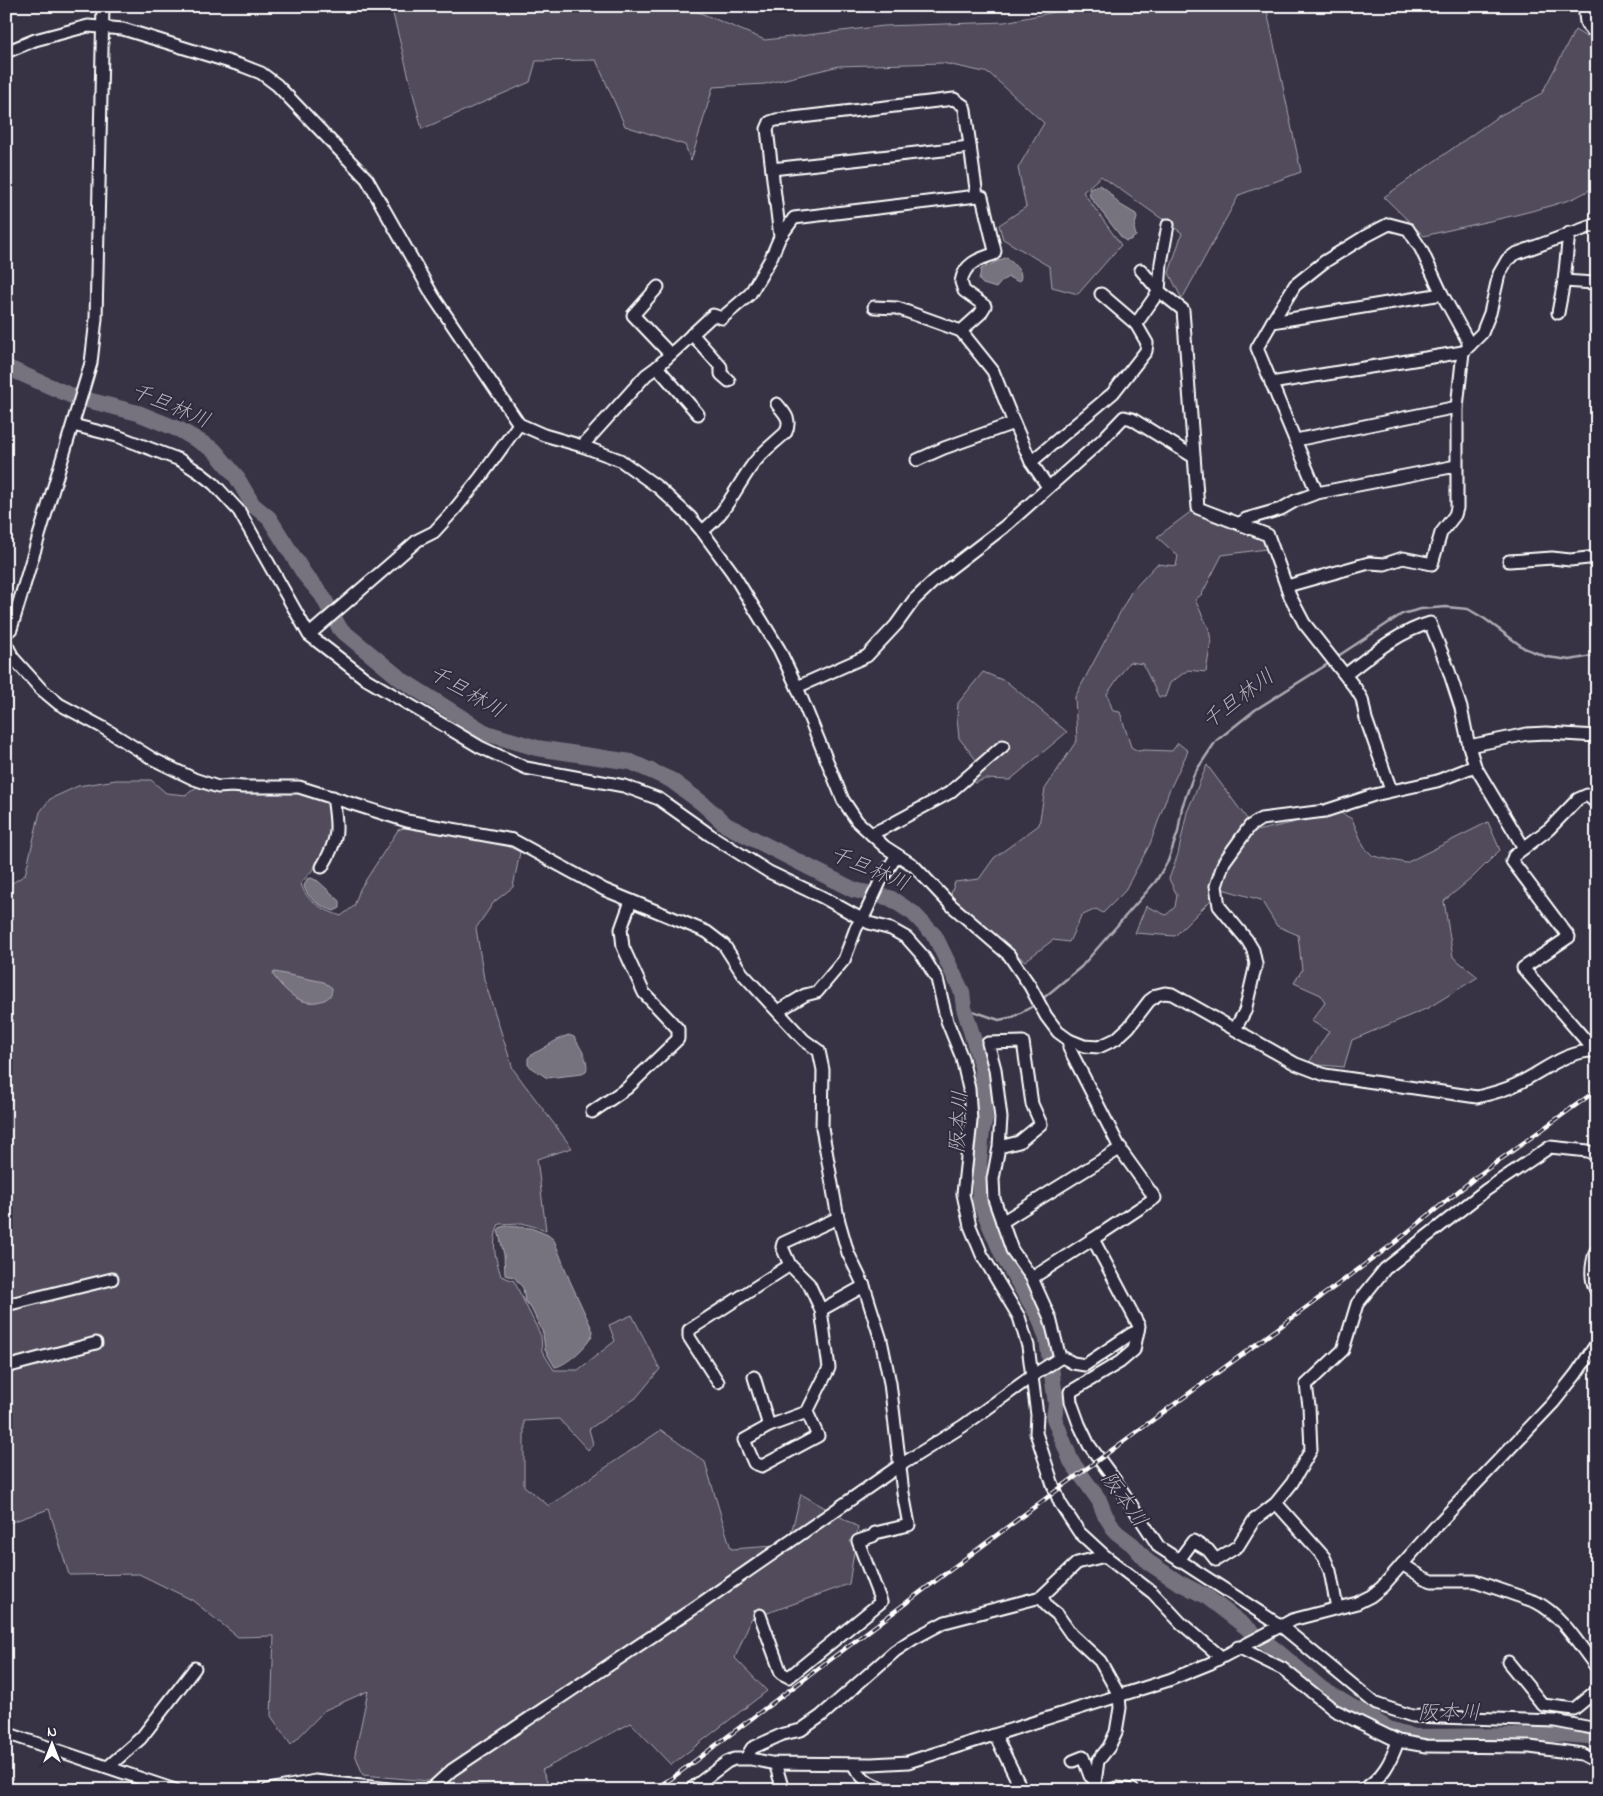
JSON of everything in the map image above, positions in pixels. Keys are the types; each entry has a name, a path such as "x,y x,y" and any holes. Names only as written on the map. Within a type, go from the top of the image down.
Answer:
{"main road":[{"path":"1597,1252 1594,1260 1593,1280 1597,1289"}],"street":[{"path":"6,633 11,629 91,363 96,319 103,6"},
{"path":"1585,6 1587,26 1592,31 1597,31"},
{"path":"6,52 35,40 88,26 123,30 243,66 261,73 277,85 367,179 433,296 519,424 544,435 620,460 659,488 702,531 732,572 767,630 797,686 843,800 857,821 897,855 913,864 951,905 1009,955 1046,1016 1058,1032 1070,1040 1084,1046 1100,1047 1107,1044 1116,1039 1129,1027 1149,1002 1157,995 1165,993 1172,994 1296,1064 1324,1074 1477,1097 1492,1094 1514,1085 1578,1051 1596,1051"},
{"path":"780,237 767,129 770,122 776,120 954,99 964,106 966,110 977,196"},
{"path":"772,169 970,147"},
{"path":"582,446 646,375 713,315 722,318 750,294 770,260 780,237 794,218 977,196 982,197 995,251 994,254 974,260 965,269 961,286 964,291 986,306 961,331"},
{"path":"1287,586 1369,563 1385,564 1403,558 1432,564 1441,533 1455,514 1457,508 1457,407 1466,348 1421,249 1408,229 1389,224 1324,262 1295,285 1257,348 1317,493"},
{"path":"1271,383 1466,348 1482,333 1490,313 1499,274 1507,260 1515,254 1597,224"},
{"path":"1136,324 1159,291 1161,263 1168,225"},
{"path":"1558,313 1564,281 1569,233"},
{"path":"1140,270 1159,291 1183,310 1185,316 1198,508 1268,535 1290,596 1304,623 1343,672 1362,700 1366,719 1392,790"},
{"path":"1564,281 1594,284 1597,286"},
{"path":"658,287 633,315 670,354"},
{"path":"1031,462 1113,393 1148,348 1148,343 1136,324 1101,294"},
{"path":"1272,322 1442,294"},
{"path":"874,307 897,308 961,331 992,371 1031,462 1048,487"},
{"path":"692,334 721,367 721,374 729,381"},
{"path":"657,367 698,414"},
{"path":"702,531 713,524 736,493 751,466 786,432 789,422 788,417 777,404"},
{"path":"1296,440 1457,407"},
{"path":"797,686 867,656 896,625 921,593 964,556 1004,527 1102,440 1124,417 1132,419 1194,457"},
{"path":"73,421 180,460 214,484 239,511 306,631 366,679 480,747 514,764 526,768 624,786 659,799 710,835 769,872 864,916 869,923 891,930 907,938 923,956 937,979 947,1022 962,1058 969,1089 971,1121 963,1194 970,1226 982,1255 1019,1317 1028,1346 1037,1415 1036,1434 1052,1486 1060,1503 1079,1532 1105,1556 1153,1593 1181,1623 1221,1657"},
{"path":"917,460 944,448 1014,423"},
{"path":"311,633 418,540 434,532 480,478 519,424"},
{"path":"1239,524 1246,519 1281,509 1295,501 1317,493 1456,466"},
{"path":"1508,561 1552,558 1570,560 1597,557"},
{"path":"1343,672 1393,640 1430,623 1459,700 1468,746 1475,766 1524,848"},
{"path":"6,644 14,659 41,689 59,704 102,727 153,759 194,779 218,787 299,787 407,820 513,840 604,890 707,932 724,945 742,973 804,1040 819,1050 823,1070 822,1128 838,1218 848,1253 864,1286 881,1340 886,1363 899,1466 910,1526 875,1533 873,1536 858,1542 881,1602 789,1677 782,1673 760,1615"},
{"path":"1468,746 1527,734 1546,733 1597,736"},
{"path":"871,834 949,793 1003,746"},
{"path":"1236,1030 1245,1011 1256,964 1253,950 1247,940 1219,906 1216,897 1216,886 1219,873 1240,837 1257,820 1325,811 1392,790 1436,780 1475,766"},
{"path":"1596,1051 1523,968 1569,936 1512,861 1514,856 1549,829 1578,799 1588,795 1597,804"},
{"path":"322,867 334,848 336,814 333,797"},
{"path":"778,1011 805,994 816,992 844,960 856,928 864,916 880,882 897,855"},
{"path":"592,1112 627,1088 678,1039 678,1029 644,993 623,947 621,928 631,900"},
{"path":"1032,1278 1155,1198 1120,1148 1069,1048 1070,1040"},
{"path":"999,1148 1019,1142 1041,1124 1032,1104 1023,1042 988,1043 995,1069 1001,1118 999,1148 993,1179 994,1199 1012,1250 1032,1278 1050,1318 1060,1358"},
{"path":"1179,1560 1193,1542 1208,1550 1216,1560 1238,1546 1254,1520 1276,1503 1292,1483 1311,1450 1306,1385 1343,1350 1357,1304 1385,1269 1486,1190 1550,1147 1588,1151 1597,1156"},
{"path":"1002,1222 1120,1148"},
{"path":"807,1412 818,1436 762,1466 754,1463 744,1440 769,1426 807,1412 829,1368 821,1310 809,1284 790,1265 782,1247 783,1243 838,1218"},
{"path":"1092,1239 1139,1326 1134,1350 1120,1362 1070,1392 1071,1402 1089,1445 1117,1482 1159,1546 1278,1627 1376,1704 1400,1713 1424,1717 1555,1721 1597,1729"},
{"path":"718,1382 689,1337 689,1330 790,1265"},
{"path":"6,1305 112,1280"},
{"path":"821,1310 864,1286"},
{"path":"430,1790 452,1770 690,1611 899,1466 963,1426 1032,1376 1060,1358 1085,1365 1138,1331"},
{"path":"690,1790 727,1762 734,1759 746,1758 775,1763 852,1764 908,1762 1186,1674 1292,1620 1365,1600 1382,1586 1553,1403 1576,1374 1597,1342"},
{"path":"6,1367 96,1343"},
{"path":"754,1377 769,1426"},
{"path":"1276,1503 1324,1557 1330,1571 1336,1608"},
{"path":"746,1758 752,1748 783,1734 801,1730 822,1716 895,1651 935,1626 1041,1597 1077,1563 1105,1556"},
{"path":"1402,1564 1432,1581 1475,1581 1545,1606 1597,1668"},
{"path":"1041,1597 1048,1607 1057,1614 1071,1634 1100,1661 1119,1695 1120,1708 1116,1732 1109,1747 1098,1761 1095,1785"},
{"path":"1242,1645 1283,1669 1334,1710 1398,1741 1426,1746 1530,1747 1582,1754 1597,1762"},
{"path":"1508,1662 1543,1705 1574,1709 1597,1690"},
{"path":"108,1767 142,1738 195,1668"},
{"path":"6,1733 175,1790"},
{"path":"995,1735 1022,1790"},
{"path":"1362,1790 1370,1786 1390,1763 1398,1741"},
{"path":"1073,1761 1083,1757 1095,1785"},
{"path":"775,1763 782,1790"},
{"path":"852,1764 858,1774 868,1783 882,1789 894,1790"},
{"path":"268,1790 315,1781 399,1790"},
{"path":"1110,1790 1117,1788 1133,1790"}],"shaded area":[{"path":"391,6 684,6 765,40 884,26 1005,22 1085,6 1266,6 1301,172 1239,195 1182,299 1169,273 1182,233 1101,176 1083,192 1121,245 1078,294 1052,287 1050,267 1003,239 999,225 1026,207 1018,168 1044,123 989,73 942,63 839,66 765,84 713,87 691,161 685,145 625,126 596,60 536,61 530,82 422,129"},
{"path":"1575,30 1593,41 1597,41 1597,187 1573,199 1551,206 1424,236 1384,197 1497,117 1542,93"},
{"path":"1099,185 1105,188 1119,204 1136,214 1137,218 1134,228 1136,236 1130,240 1126,241 1122,238 1090,197 1089,189"},
{"path":"1007,257 1020,271 1020,281 1008,277 996,288 983,284 979,280 981,269"},
{"path":"1193,510 1263,539 1266,549 1222,555 1202,594 1195,600 1209,629 1211,641 1206,672 1188,670 1170,683 1165,697 1159,697 1144,664 1129,662 1107,694 1113,711 1120,712 1131,747 1138,751 1172,751 1178,743 1188,751 1169,791 1150,844 1124,892 1103,913 1096,909 1081,916 1069,942 1053,940 1025,961 974,922 957,904 951,894 955,882 979,879 994,858 1039,825 1045,789 1077,740 1075,697 1131,592 1157,564 1176,566 1178,556 1157,537"},
{"path":"983,672 1007,682 1067,732 1010,780 985,779 975,783 969,780 976,773 977,761 959,738 958,703"},
{"path":"1207,765 1256,831 1292,823 1330,807 1352,819 1364,847 1373,856 1406,863 1488,822 1500,850 1472,878 1444,901 1453,957 1478,977 1428,1008 1352,1040 1344,1067 1308,1064 1329,1031 1311,1021 1325,1003 1321,995 1294,983 1302,970 1298,935 1277,926 1261,900 1222,889 1175,936 1135,933 1146,906 1166,915 1175,907 1177,895 1169,879 1178,854 1187,812"},
{"path":"116,780 151,780 166,793 186,795 198,786 298,790 331,799 332,848 301,883 303,890 311,900 322,908 341,916 354,906 360,889 398,830 410,826 492,838 520,852 513,887 494,902 476,928 484,979 513,1069 572,1148 537,1159 546,1230 522,1223 499,1224 495,1238 497,1262 501,1276 514,1281 541,1336 542,1351 554,1370 578,1370 615,1341 609,1325 632,1315 660,1369 636,1398 589,1429 593,1444 588,1450 559,1419 524,1421 524,1486 549,1506 661,1430 705,1462 731,1549 788,1545 801,1494 858,1527 849,1584 751,1619 735,1658 767,1691 671,1765 631,1723 542,1770 551,1790 497,1790 494,1787 363,1775 355,1754 368,1691 325,1710 291,1745 271,1716 274,1636 238,1637 192,1600 139,1574 69,1575 49,1509 6,1524 6,887 25,875 40,812 50,799 78,786"},
{"path":"311,878 318,881 340,901 340,908 334,911 320,905 308,895 304,886 307,879"},
{"path":"275,972 324,982 332,988 331,994 326,999 316,1002 301,1000 294,997 283,987 273,975"},
{"path":"569,1035 574,1037 584,1054 587,1063 586,1072 547,1078 528,1065 528,1058 531,1055 558,1039"},
{"path":"506,1226 531,1228 548,1235 554,1240 593,1331 592,1336 584,1347 560,1366 555,1367 545,1350 543,1333 531,1308 525,1301 523,1288 514,1277 505,1275 504,1255 498,1230"}],"waterway":[{"name":"千旦林川","path":"6,367 72,396 138,413 180,430 214,450 236,476 253,505 269,518 305,575 322,595 340,629 402,680 486,733 537,748 631,762 671,780 702,803 726,825 854,890 890,898 913,913 935,936 962,992 964,1008 982,1067 985,1119 979,1163 980,1202 1003,1256 1040,1319 1047,1339 1052,1374 1056,1404 1054,1418 1071,1461 1099,1500 1105,1515 1116,1532 1133,1545 1148,1562 1178,1582 1207,1597 1277,1651 1322,1689 1389,1729 1414,1737 1557,1734 1597,1738"},
{"name":"千旦林川","path":"1335,658 1402,614 1421,609 1446,607 1468,609 1485,619 1524,648 1547,657 1570,660 1597,655"},
{"name":"千旦林川","path":"1041,1000 1081,967 1156,881 1168,861 1178,832 1182,807 1194,774 1216,741 1255,710 1331,662"},
{"name":"千旦林川","path":"964,1008 999,1020 1013,1017 1035,1005"}],"railway":[{"path":"653,1790 672,1778 1045,1499 1393,1244 1476,1177 1597,1090"}],"water label":[{"name":"阪本川","path":"960,1122"},
{"name":"阪本川","path":"1123,1500"},
{"name":"阪本川","path":"1449,1714"}]}
